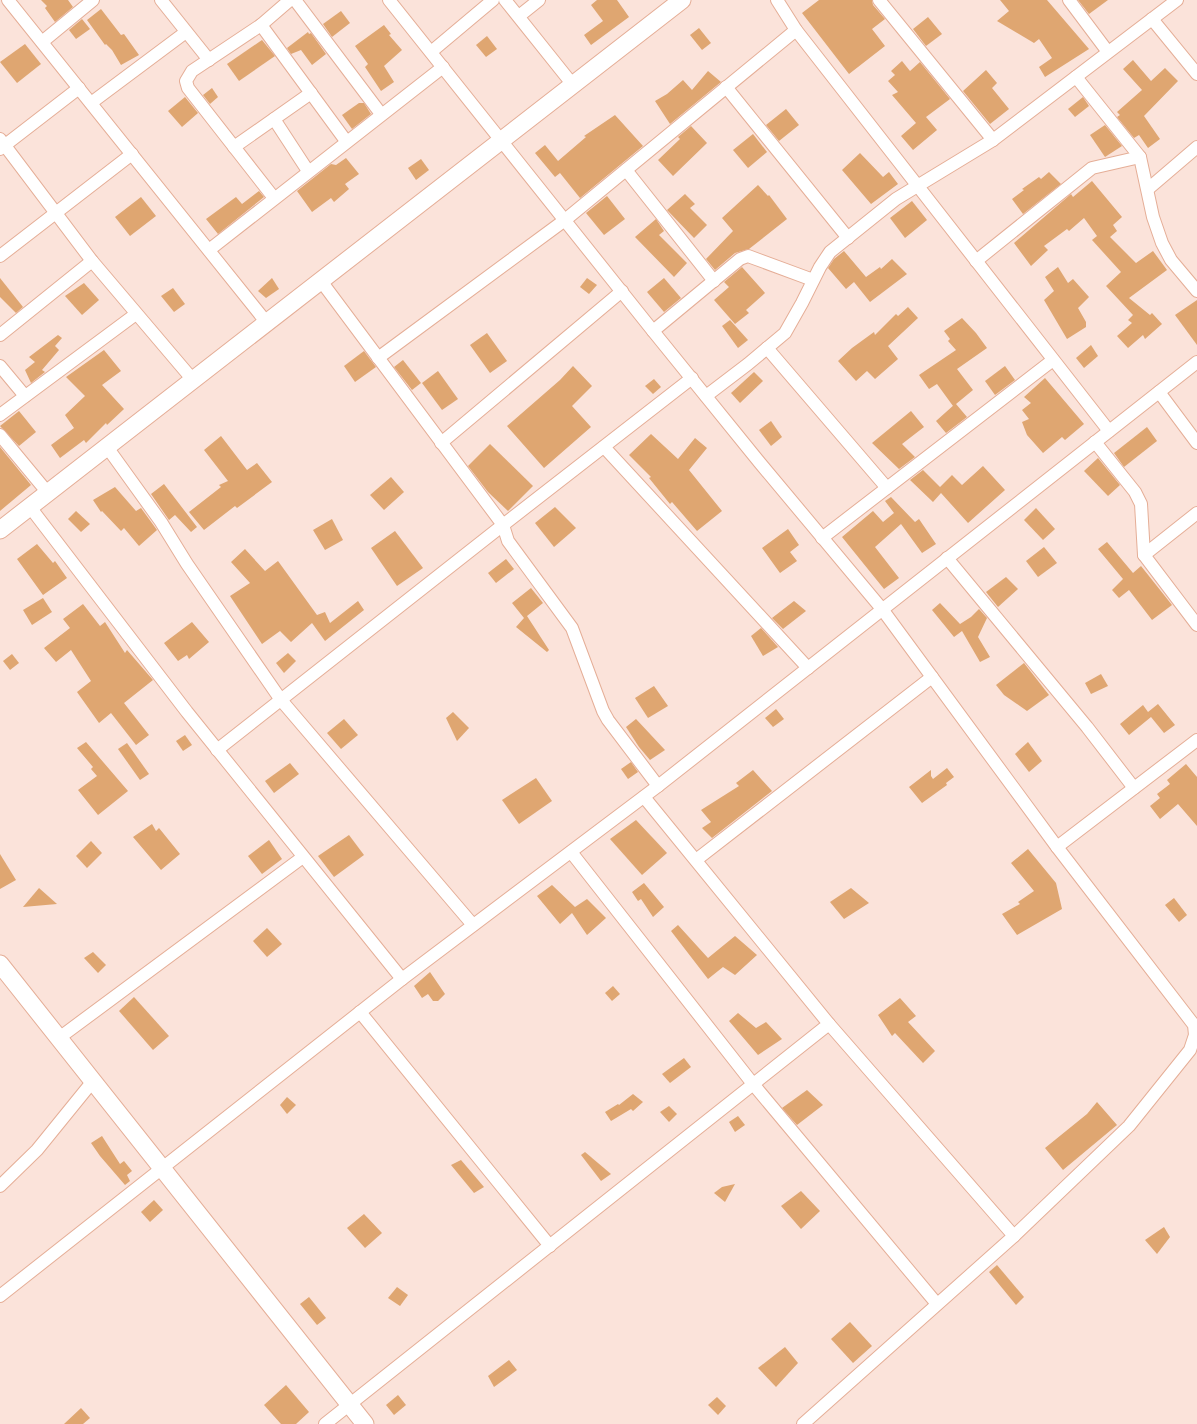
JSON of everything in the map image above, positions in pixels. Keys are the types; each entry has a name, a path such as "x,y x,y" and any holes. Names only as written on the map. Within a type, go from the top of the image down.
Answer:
{"street":[{"path":"8,0 267,322"},
{"path":"42,42 93,0"},
{"path":"274,198 188,88 186,81 188,76 261,25 290,0"},
{"path":"295,0 381,114"},
{"path":"389,0 653,331 882,609 1057,847 1194,1025 1195,1035 1190,1050 1128,1126 1014,1236 803,1424"},
{"path":"431,52 493,0"},
{"path":"505,0 573,85"},
{"path":"519,16 539,0"},
{"path":"0,530 682,0"},
{"path":"776,0 796,30 1109,431"},
{"path":"879,0 993,140"},
{"path":"1069,0 1108,52"},
{"path":"163,1 209,60"},
{"path":"706,396 785,333 813,280 830,252 896,199 993,140 1152,19 1172,1"},
{"path":"1152,19 1197,74"},
{"path":"261,25 346,140"},
{"path":"378,358 565,220 796,30"},
{"path":"91,103 186,32"},
{"path":"208,250 346,140 442,67"},
{"path":"1076,77 1140,157 1153,217 1162,243 1171,260 1197,291"},
{"path":"726,87 848,238"},
{"path":"79,88 2,144 92,261 193,380"},
{"path":"234,147 312,93"},
{"path":"274,119 308,171"},
{"path":"1148,189 1195,152"},
{"path":"0,256 132,154"},
{"path":"976,261 1092,168 1140,157"},
{"path":"626,170 714,281"},
{"path":"653,331 740,260 748,256 813,280"},
{"path":"0,335 92,261"},
{"path":"321,281 441,444 503,525 508,541 572,628 606,716 658,786"},
{"path":"441,444 622,291"},
{"path":"0,415 136,314"},
{"path":"767,348 887,488"},
{"path":"822,538 1053,360"},
{"path":"0,1296 163,1169 402,979 644,797 1197,362"},
{"path":"0,366 25,396"},
{"path":"217,750 692,378"},
{"path":"1159,392 1197,443"},
{"path":"0,435 48,493"},
{"path":"1095,442 1135,492 1141,504 1144,555 1197,625"},
{"path":"107,447 161,522 187,564 281,700 473,925"},
{"path":"604,447 808,668"},
{"path":"30,507 217,750 402,979"},
{"path":"1144,555 1197,513"},
{"path":"948,558 1087,727 1134,788"},
{"path":"696,860 932,677"},
{"path":"1057,847 1197,740"},
{"path":"644,797 829,1024 1014,1236"},
{"path":"571,852 753,1084 937,1304"},
{"path":"59,1038 303,857"},
{"path":"0,964 366,1424"},
{"path":"360,1012 550,1246"},
{"path":"325,1424 829,1024"},
{"path":"0,1186 36,1150 93,1081"}],"building":[{"path":"41,0 68,0 73,7 55,22 45,8 47,6"},
{"path":"597,0 617,0 629,17 591,45 584,35 603,21 591,5"},
{"path":"819,0 872,0 873,5 885,19 872,29 885,46 849,74 802,13"},
{"path":"1000,0 1047,0 1089,49 1045,77 1039,67 1052,58 1039,39 1034,43 997,21 1009,11"},
{"path":"1078,0 1108,0 1089,14"},
{"path":"101,9 121,35 124,34 139,55 121,65 112,50 106,44 105,45 87,20"},
{"path":"341,11 350,23 332,37 323,24"},
{"path":"928,17 942,34 926,46 913,29"},
{"path":"82,19 90,29 76,39 69,30"},
{"path":"384,25 391,34 389,35 402,50 384,66 394,82 381,91 365,67 368,64 355,46"},
{"path":"699,28 711,43 702,50 690,35"},
{"path":"308,32 309,34 311,33 326,54 312,65 301,50 291,54 287,48"},
{"path":"487,36 497,49 486,57 476,45"},
{"path":"262,40 275,56 239,81 227,64"},
{"path":"25,44 41,64 17,83 0,62"},
{"path":"1133,60 1151,81 1165,68 1178,81 1144,116 1160,139 1148,148 1139,135 1134,138 1117,117 1120,115 1117,112 1142,90 1123,69"},
{"path":"902,61 910,71 920,62 950,99 926,117 937,130 913,150 901,136 916,123 892,95 898,92 888,81 895,75 891,71"},
{"path":"986,70 997,83 992,88 1009,109 990,124 963,91"},
{"path":"708,71 721,82 670,124 655,101 667,94 683,80 692,90"},
{"path":"212,88 218,97 210,104 203,95"},
{"path":"185,97 198,113 182,127 168,111"},
{"path":"1083,97 1089,106 1075,117 1068,109"},
{"path":"359,103 364,103 371,114 352,129 342,115"},
{"path":"786,109 799,125 779,141 766,125"},
{"path":"615,115 643,146 580,198 560,173 555,177 535,153 545,145 558,161 586,137 584,136"},
{"path":"1105,125 1122,146 1105,157 1090,135"},
{"path":"691,126 707,143 673,176 658,160 680,139 678,137"},
{"path":"753,134 767,152 748,168 733,150"},
{"path":"860,153 883,177 889,172 898,184 871,204 842,170"},
{"path":"346,158 359,174 345,184 349,189 334,202 331,198 312,212 297,191 331,164 336,165"},
{"path":"421,159 429,170 416,180 408,168"},
{"path":"1049,172 1061,184 1023,214 1012,199 1024,190 1022,189 1039,177 1041,179"},
{"path":"1092,181 1122,217 1113,225 1117,231 1110,237 1136,263 1153,251 1167,270 1129,298 1150,315 1152,313 1162,324 1145,339 1143,335 1128,348 1117,336 1132,323 1128,320 1133,315 1106,286 1121,272 1092,240 1097,236 1084,218 1069,231 1067,229 1044,246 1048,250 1031,266 1014,243 1071,194 1073,197"},
{"path":"758,185 768,196 769,195 787,219 749,249 735,253 715,270 706,259 733,231 722,218"},
{"path":"259,191 264,197 218,234 206,219 236,197 242,204"},
{"path":"685,194 695,204 690,208 707,225 694,238 667,210"},
{"path":"607,196 625,219 604,235 586,213"},
{"path":"141,197 156,216 130,236 115,217"},
{"path":"912,201 927,220 905,238 890,218"},
{"path":"656,219 664,231 659,235 687,263 674,277 635,237"},
{"path":"844,251 866,277 880,267 881,269 892,259 907,274 870,302 854,282 846,289 828,268 834,259"},
{"path":"742,267 765,293 746,310 749,313 735,324 714,300 729,287 724,282"},
{"path":"1058,267 1068,283 1073,279 1089,297 1078,308 1086,322 1086,327 1067,339 1044,300 1054,291 1045,277"},
{"path":"0,278 23,307 16,313 0,297"},
{"path":"272,278 279,289 266,298 258,291"},
{"path":"587,278 597,285 589,294 580,287"},
{"path":"664,278 681,298 664,312 647,292"},
{"path":"84,283 99,300 82,315 65,296"},
{"path":"173,288 185,304 174,312 161,296"},
{"path":"1197,300 1197,345 1175,315"},
{"path":"908,307 918,318 888,346 898,359 875,379 867,371 856,381 838,361 852,348 874,332 875,335 896,314 898,316"},
{"path":"962,318 987,348 957,369 973,390 956,404 967,417 946,433 936,421 953,406 937,384 929,389 919,375 956,350 948,341 950,339 944,331"},
{"path":"730,320 748,340 738,348 722,326"},
{"path":"487,333 507,361 490,373 470,345"},
{"path":"58,335 62,338 55,346 59,350 42,370 45,372 31,383 25,370 35,362 29,357"},
{"path":"1091,345 1098,356 1084,368 1076,358"},
{"path":"104,350 121,371 102,385 124,409 107,425 106,423 86,443 84,440 60,458 51,445 74,428 65,415 85,396 66,377"},
{"path":"364,351 376,367 355,382 344,366"},
{"path":"403,360 421,383 412,390 394,367"},
{"path":"573,366 592,386 572,406 591,427 544,468 507,426 560,380"},
{"path":"1005,366 1015,380 995,395 985,381"},
{"path":"438,371 458,399 442,410 422,383"},
{"path":"754,372 763,381 740,403 731,393"},
{"path":"1045,378 1084,424 1065,440 1062,437 1043,453 1027,435 1022,422 1029,419 1022,410 1031,403 1024,397"},
{"path":"654,379 661,387 653,394 645,386"},
{"path":"19,411 36,432 19,446 0,426"},
{"path":"911,411 924,427 902,444 915,457 899,469 872,443"},
{"path":"771,421 782,437 771,446 759,430"},
{"path":"1147,427 1157,441 1124,467 1114,453"},
{"path":"651,434 678,459 695,438 707,448 689,470 722,511 697,531 672,502 670,504 649,478 651,477 629,455"},
{"path":"221,436 247,470 257,463 272,482 237,508 235,506 204,530 189,512 221,487 219,485 228,481 204,450"},
{"path":"490,444 533,486 508,511 488,492 468,466"},
{"path":"0,447 31,485 0,511"},
{"path":"1098,458 1120,485 1108,496 1084,471"},
{"path":"983,466 1005,490 968,523 941,493 933,502 910,480 923,470 940,487 952,475 962,485"},
{"path":"391,477 404,492 384,510 370,495"},
{"path":"164,484 197,527 191,532 175,515 169,520 151,494"},
{"path":"115,487 136,511 141,508 157,530 139,546 124,528 121,531 102,511 101,512 93,500"},
{"path":"891,497 915,522 919,519 936,544 922,553 901,524 875,547 899,578 884,589 842,537 873,511 883,522 894,513 885,501"},
{"path":"555,507 576,528 554,547 535,523"},
{"path":"1036,508 1055,529 1043,540 1024,520"},
{"path":"76,511 90,524 81,532 68,519"},
{"path":"332,519 343,540 325,550 313,530"},
{"path":"788,529 799,545 790,552 797,561 780,573 762,548"},
{"path":"395,531 423,568 397,586 371,548"},
{"path":"1107,542 1133,573 1141,566 1172,605 1152,620 1129,590 1119,598 1112,590 1123,579 1098,549"},
{"path":"37,544 53,563 55,561 67,578 43,595 17,559"},
{"path":"1044,547 1057,563 1038,577 1026,561"},
{"path":"245,549 265,571 278,561 317,615 325,612 330,623 358,601 364,610 325,641 312,623 291,642 280,631 262,644 230,596 250,583 231,562"},
{"path":"506,559 514,569 496,583 488,573"},
{"path":"1006,577 1018,589 998,607 986,592"},
{"path":"531,588 543,603 527,616 549,650 547,652 516,627 524,618 512,603"},
{"path":"43,598 52,612 32,625 23,610"},
{"path":"794,601 806,611 783,629 772,618"},
{"path":"940,603 960,624 971,617 979,609 987,618 978,637 990,657 980,662 962,631 954,637 932,610"},
{"path":"83,604 100,626 105,622 125,653 127,650 153,680 124,703 149,735 136,745 111,713 99,723 77,692 91,681 71,650 56,662 44,648 70,628 63,619"},
{"path":"192,622 209,642 189,659 187,655 178,661 164,643"},
{"path":"761,628 778,647 763,656 751,636"},
{"path":"288,653 296,661 284,673 276,663"},
{"path":"12,654 19,663 10,670 3,661"},
{"path":"1024,663 1049,695 1027,711 1004,695 996,685"},
{"path":"1101,674 1108,686 1091,694 1085,683"},
{"path":"654,686 668,706 648,718 635,698"},
{"path":"1158,704 1175,725 1164,733 1151,717 1129,735 1120,724 1143,705 1148,712"},
{"path":"776,709 784,719 773,727 765,718"},
{"path":"453,712 469,728 457,741 446,718"},
{"path":"344,719 358,735 341,749 327,733"},
{"path":"636,719 665,750 650,760 639,747 626,727"},
{"path":"185,735 192,745 183,751 176,741"},
{"path":"86,742 128,791 98,815 78,790 97,776 91,769 93,767 77,748"},
{"path":"1028,742 1042,761 1029,772 1015,754"},
{"path":"127,743 149,774 140,780 118,749"},
{"path":"631,762 638,772 628,779 621,769"},
{"path":"290,763 299,774 274,793 265,781"},
{"path":"1186,764 1197,777 1197,826 1178,804 1160,819 1150,806 1160,798 1157,794 1170,784 1167,780"},
{"path":"947,768 954,777 946,783 947,785 922,803 909,787 931,770 931,776 933,779"},
{"path":"753,770 772,791 712,838 702,828 711,822 701,810 739,786 736,783"},
{"path":"536,778 552,801 519,824 502,800"},
{"path":"636,820 667,853 642,875 610,839"},
{"path":"152,824 156,831 159,828 180,854 161,870 133,837"},
{"path":"349,835 364,855 334,877 318,856"},
{"path":"269,840 282,859 262,874 248,856"},
{"path":"91,841 102,853 87,868 76,856"},
{"path":"1028,849 1056,883 1062,909 1017,935 1002,914 1020,904 1018,902 1034,891 1011,863"},
{"path":"0,854 16,880 0,889"},
{"path":"644,883 664,907 653,917 641,899 638,901 632,892"},
{"path":"552,885 575,907 587,899 606,918 587,935 572,913 560,924 537,896"},
{"path":"39,888 57,904 23,907"},
{"path":"851,888 869,903 844,919 830,902"},
{"path":"1174,898 1187,915 1179,922 1165,905"},
{"path":"678,925 708,958 735,936 757,955 735,975 723,967 708,979 671,931"},
{"path":"267,928 282,944 267,957 253,941"},
{"path":"93,952 106,965 98,973 84,958"},
{"path":"430,972 445,994 438,1001 433,1001 428,994 422,998 414,986"},
{"path":"613,986 620,994 612,1001 605,993"},
{"path":"134,997 169,1036 153,1050 119,1011"},
{"path":"900,998 916,1016 908,1022 935,1051 923,1063 895,1033 892,1036 878,1015"},
{"path":"738,1013 756,1028 766,1022 782,1039 758,1055 729,1021"},
{"path":"684,1058 691,1067 670,1083 662,1074"},
{"path":"807,1090 823,1105 797,1125 782,1108"},
{"path":"633,1094 643,1102 633,1111 631,1109 611,1121 605,1112 618,1104 619,1105"},
{"path":"287,1097 296,1105 287,1114 280,1105"},
{"path":"1097,1102 1117,1125 1063,1170 1045,1148 1087,1114"},
{"path":"669,1106 677,1114 669,1122 660,1112"},
{"path":"738,1116 745,1125 735,1132 729,1122"},
{"path":"102,1136 120,1164 124,1161 132,1171 127,1175 130,1181 125,1185 91,1143"},
{"path":"585,1152 611,1174 601,1181 581,1155"},
{"path":"461,1160 484,1187 474,1193 451,1165"},
{"path":"735,1184 725,1202 714,1193 722,1187"},
{"path":"801,1191 820,1211 801,1229 781,1206"},
{"path":"154,1200 163,1210 150,1222 141,1212"},
{"path":"364,1214 382,1233 365,1248 347,1228"},
{"path":"1164,1227 1170,1237 1157,1254 1145,1240"},
{"path":"997,1265 1024,1297 1016,1305 989,1272"},
{"path":"397,1287 408,1295 400,1306 388,1298"},
{"path":"309,1297 326,1318 317,1325 300,1304"},
{"path":"850,1322 872,1346 853,1363 831,1339"},
{"path":"785,1347 798,1363 776,1387 758,1368"},
{"path":"509,1360 517,1370 494,1387 488,1376"},
{"path":"286,1385 309,1412 296,1424 281,1424 264,1405"},
{"path":"398,1395 406,1405 394,1415 386,1405"},
{"path":"717,1397 726,1406 718,1415 708,1405"},
{"path":"81,1408 90,1418 83,1424 64,1424"}]}
